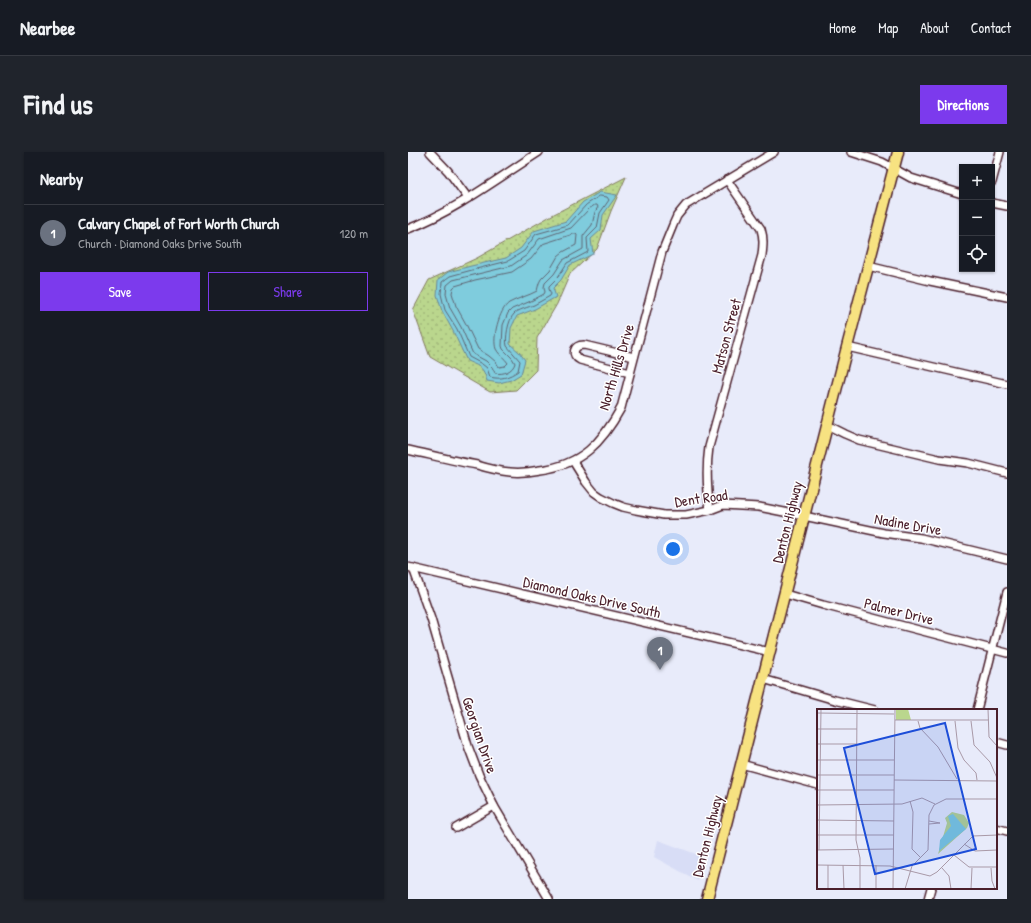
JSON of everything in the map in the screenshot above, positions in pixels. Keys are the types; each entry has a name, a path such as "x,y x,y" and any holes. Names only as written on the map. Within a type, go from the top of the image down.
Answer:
{"main road":[{"name":"Denton Highway","path":"707,899 898,152"}],"street":[{"path":"430,152 468,198"},
{"path":"408,229 420,225 441,214 538,152"},
{"name":"North Hills Drive","path":"408,450 508,472 524,473 553,469 573,461 596,444 616,418 621,408 662,252 672,224 686,205 774,152"},
{"path":"851,152 882,162 911,178 959,193"},
{"path":"995,171 1000,152"},
{"name":"Matson Street","path":"710,510 707,489 709,447 762,256 764,243 760,229 727,180"},
{"path":"995,204 1007,206"},
{"path":"868,266 1007,297"},
{"path":"630,373 578,360 574,351 577,346 584,345 634,357"},
{"path":"847,348 1007,384"},
{"path":"827,425 859,440 939,459 968,463 1007,473"},
{"name":"Dent Road","path":"573,461 594,492 601,497 623,507 664,515 686,515 710,510 723,505 759,507 804,516"},
{"name":"Nadine Drive","path":"804,516 884,533 921,538 1007,559"},
{"name":"Diamond Oaks Drive South","path":"410,567 770,652"},
{"name":"Georgian Drive","path":"410,567 431,619 468,746 479,775 494,806 549,899"},
{"path":"977,709 1007,592"},
{"name":"Palmer Drive","path":"785,594 1007,653"},
{"path":"763,679 871,709"},
{"path":"997,742 1007,745"},
{"path":"741,764 817,785"},
{"path":"456,828 494,806"},
{"path":"997,828 1007,831"},
{"path":"928,899 931,889"}],"shaded area":[{"path":"658,840 704,857 698,881 654,857"}],"green space":[{"path":"626,177 611,211 597,249 570,274 557,304 537,338 536,370 516,390 490,392 430,357 413,310 429,280 477,258 554,214"}],"water":[{"path":"600,192 617,195 603,215 601,230 591,239 593,254 570,265 561,280 553,288 556,297 535,309 517,316 511,328 510,344 525,360 521,374 511,380 499,383 487,381 484,372 480,368 467,361 442,311 437,295 438,280 448,272 506,258 521,248 534,231 566,221 583,202"}],"place":[{"name":"Calvary Chapel of Fort Worth Church","path":"660,670"}]}
